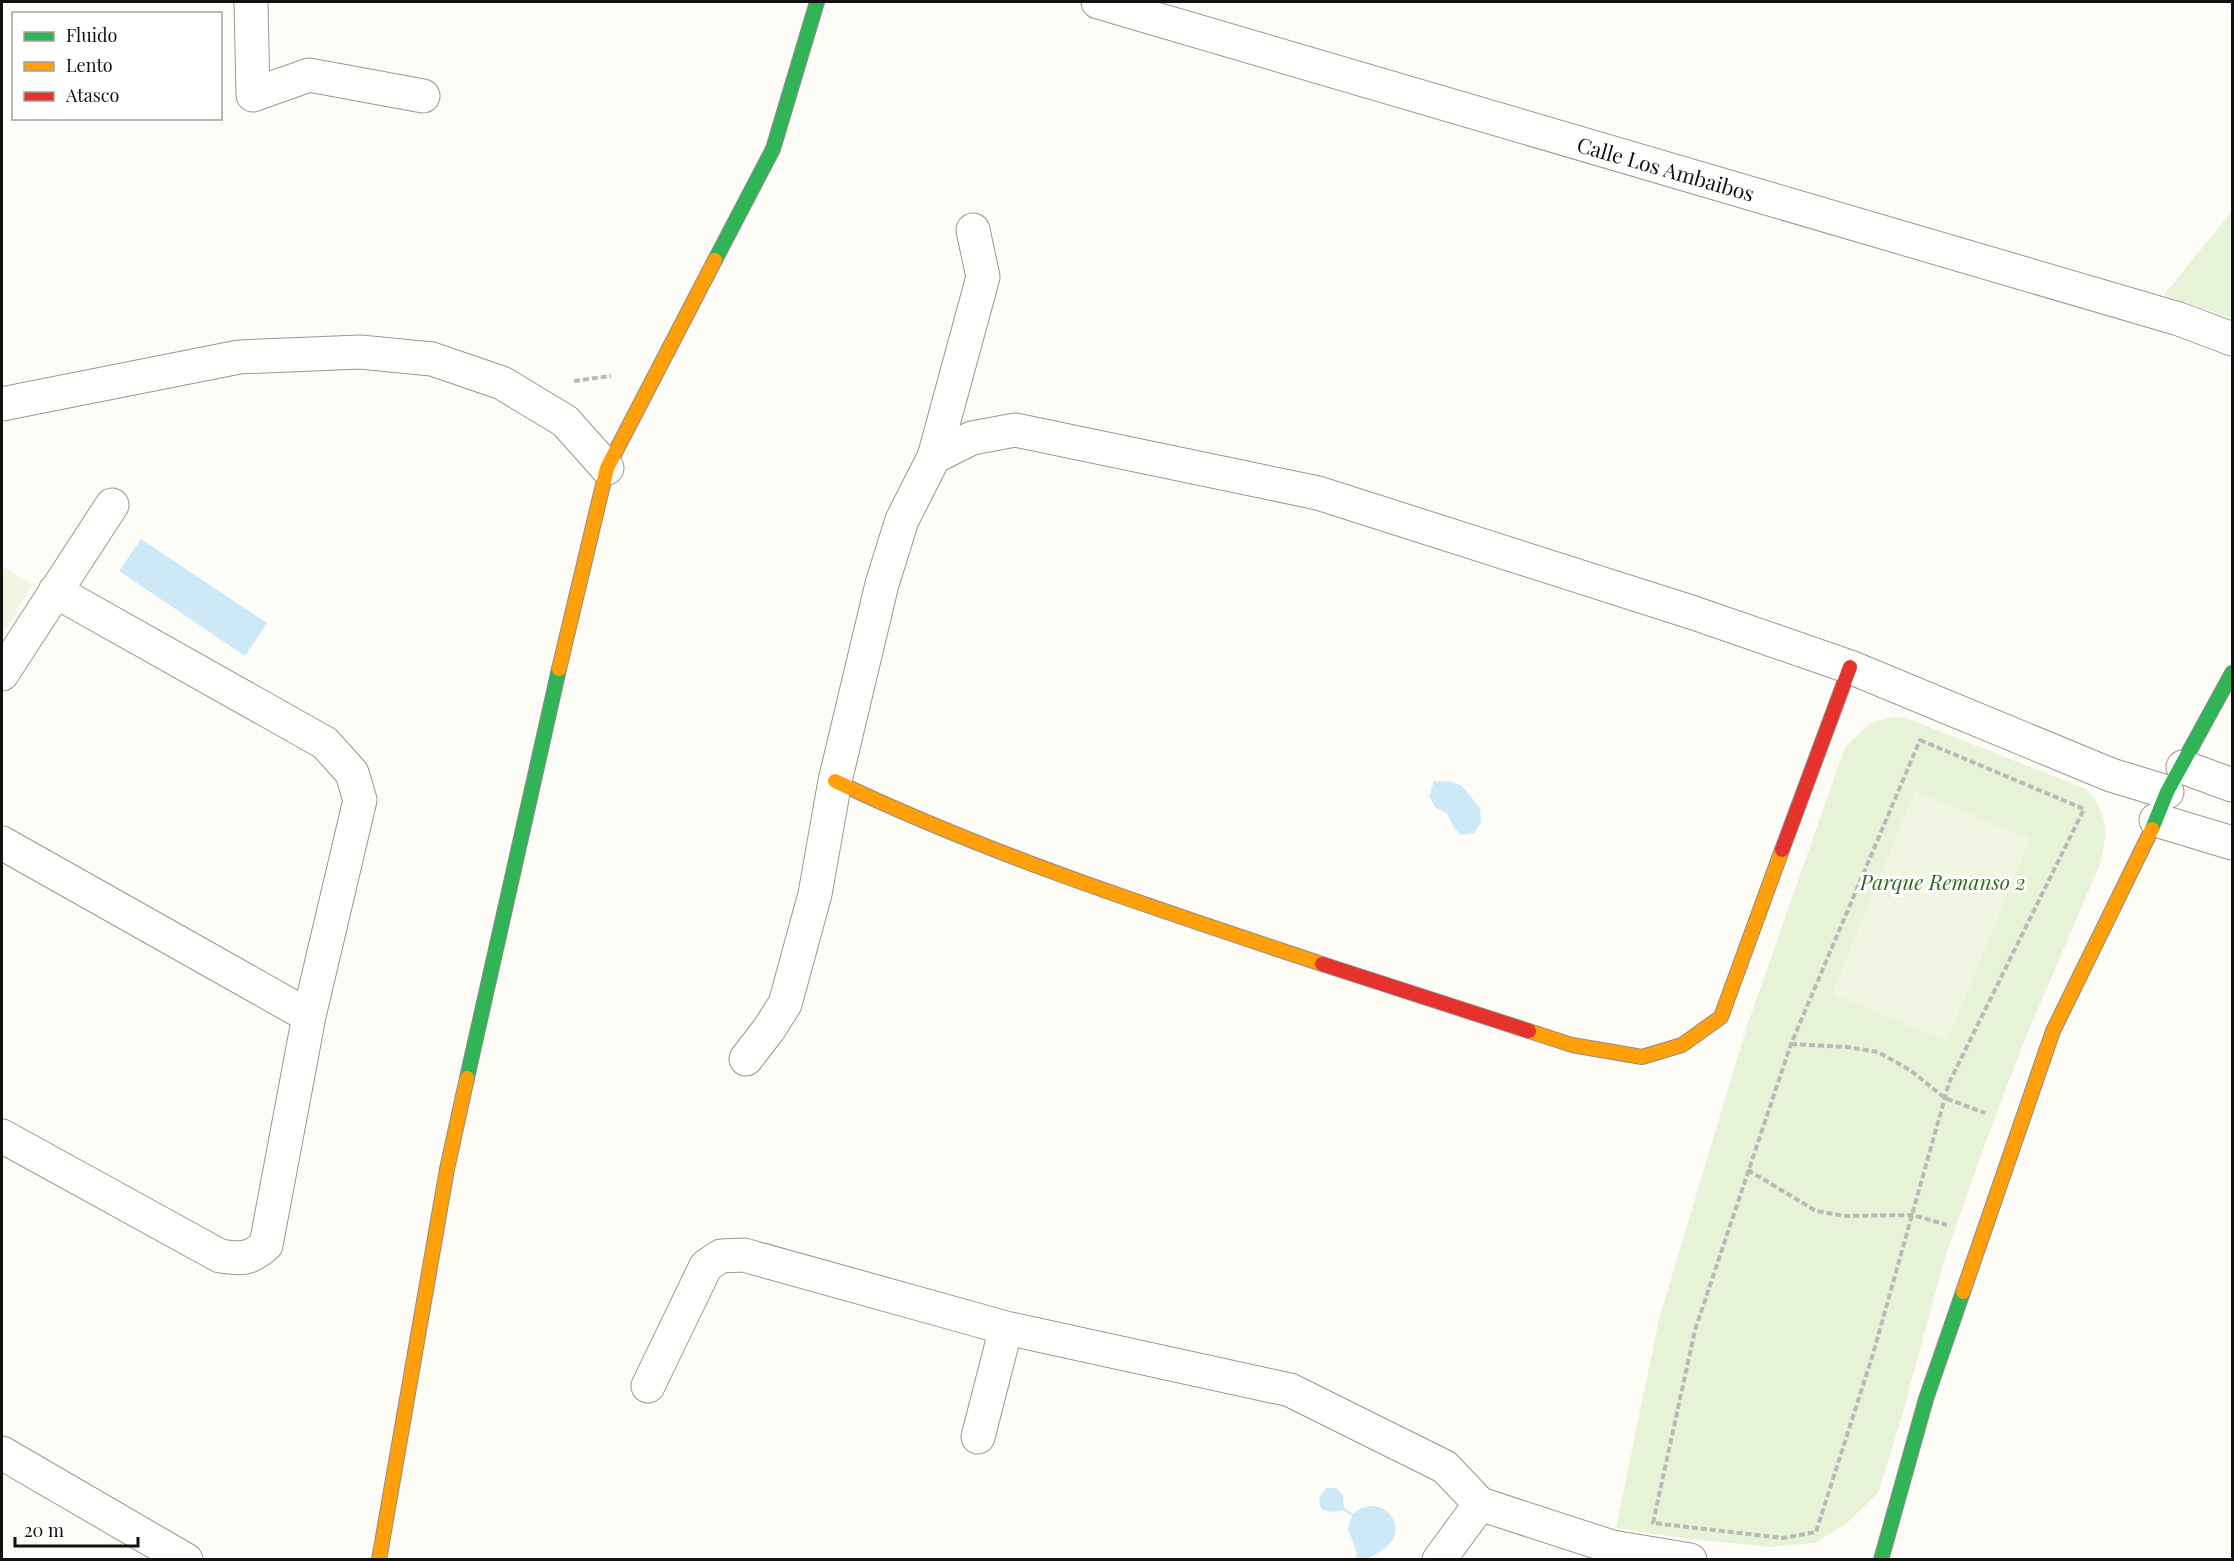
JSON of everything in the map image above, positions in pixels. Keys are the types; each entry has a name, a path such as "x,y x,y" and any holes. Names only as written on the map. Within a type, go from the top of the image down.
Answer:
{"street":[{"path":"251,2 253,95 309,75 423,96"},
{"path":"379,1560 447,1170 553,692 607,468 773,149 817,2"},
{"name":"Calle Los Ambaibos","path":"1098,2 2136,306 2232,339"},
{"path":"746,1059 785,1004 815,894 835,781 882,584 902,520 934,458 983,278 973,230"},
{"path":"2,404 239,357 360,352 432,359 502,383 565,421 607,468"},
{"path":"934,458 972,438 1015,429 1318,493 1694,613 1850,667 2111,775 2169,793 2232,843"},
{"path":"2,674 112,506"},
{"path":"2,1136 219,1256 242,1259 255,1255 266,1245 309,1016 360,800 352,773 325,743 56,591"},
{"path":"835,781 879,802 1061,876 1347,974 1572,1045 1642,1057 1682,1045 1721,1017 1850,667"},
{"path":"1881,1560 1926,1399 2053,1031 2169,793 2232,673"},
{"path":"2169,793 2232,785"},
{"path":"2,843 309,1016"},
{"path":"648,1386 706,1266 721,1256 744,1255 1006,1328 1290,1390 1444,1467 1480,1504 1612,1547 1690,1560"},
{"path":"978,1437 1006,1328"},
{"path":"2,1453 186,1560"},
{"path":"1439,1560 1480,1504"}],"path":[{"path":"562,382 610,377 662,361"},
{"path":"1920,740 2084,809 1949,1083 1873,1354 1816,1532 1783,1538 1653,1523 1695,1330 1791,1044 1920,740"},
{"path":"1791,1044 1847,1047 1878,1052 1911,1070 1946,1098"},
{"path":"1748,1170 1816,1211 1846,1216 1912,1215"}],"green space":[{"path":"2232,211 2232,318 2164,295"},
{"path":"2,566 32,584 2,637"},
{"name":"Parque Remanso 2","path":"1896,717 1909,719 2086,789 2099,807 2105,824 2100,864 2023,1044 1946,1254 1900,1423 1878,1493 1846,1524 1815,1543 1771,1547 1690,1539 1616,1528 1659,1319 1747,1026 1845,747 1872,722"},
{"path":"1915,791 2030,839 1947,1041 1832,994"}],"water":[{"path":"141,539 267,623 245,656 119,571"},
{"path":"1434,781 1452,782 1462,786 1480,808 1481,822 1474,833 1461,835 1454,828 1447,813 1436,808 1429,797"},
{"path":"1327,1488 1336,1488 1343,1495 1344,1508 1353,1514 1363,1508 1374,1506 1383,1509 1395,1523 1395,1532 1391,1542 1371,1556 1355,1559 1357,1553 1348,1529 1352,1516 1343,1510 1333,1512 1322,1510 1320,1498"}],"traffic: fast":[{"path":"715,260 773,149 817,2"},
{"path":"467,1078 559,669"},
{"path":"2152,829 2167,792 2232,673"},
{"path":"1881,1560 1926,1399 1963,1292"}],"traffic: slow":[{"path":"559,669 607,468 715,260"},
{"path":"835,781 954,834 1075,880 1322,964"},
{"path":"1963,1292 2053,1031 2152,829"},
{"path":"1529,1031 1572,1045 1642,1057 1682,1045 1721,1017 1782,850"},
{"path":"379,1560 447,1169 467,1078"}],"traffic: jam":[{"path":"1782,850 1850,667"},
{"path":"1322,964 1529,1031"}]}
